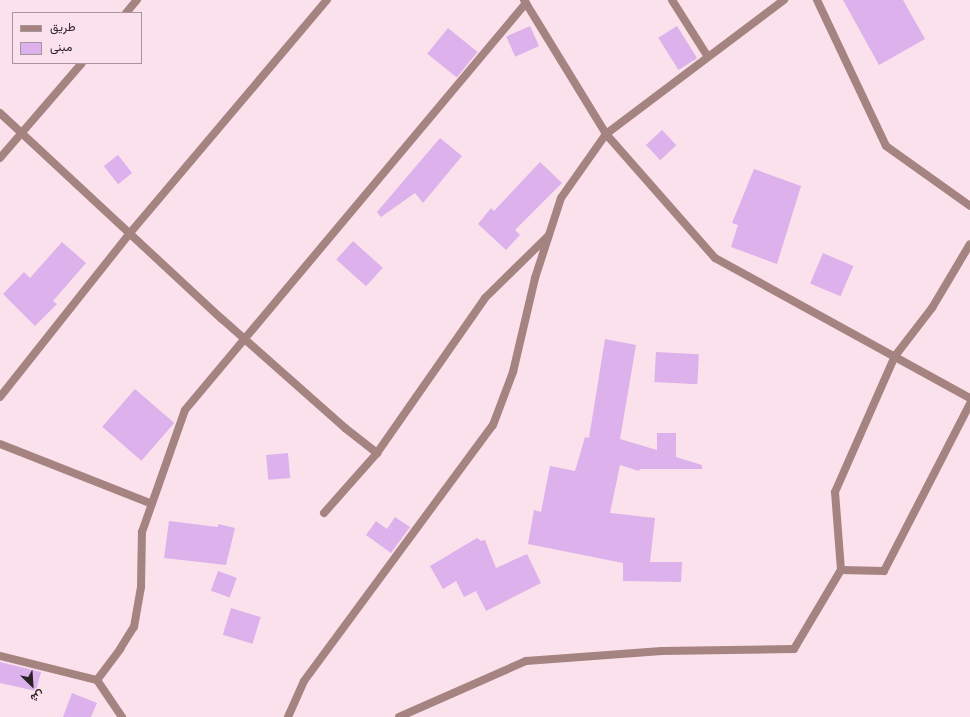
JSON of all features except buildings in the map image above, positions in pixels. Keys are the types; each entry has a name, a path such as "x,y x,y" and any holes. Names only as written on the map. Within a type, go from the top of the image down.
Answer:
{"street":[{"path":"127,12 137,0"},
{"path":"0,397 130,233 327,0"},
{"path":"672,0 708,57"},
{"path":"289,717 304,680 493,425 513,372 535,278 561,198 606,134 784,0"},
{"path":"817,0 886,146 970,206"},
{"path":"97,680 134,627 141,587 142,532 185,410 245,340 525,1 606,134 716,258 970,398"},
{"path":"0,158 81,64"},
{"path":"0,113 245,340 345,428 377,453"},
{"path":"324,513 377,453 485,298 549,235"},
{"path":"399,717 526,661 662,651 794,649 841,570 835,492 895,356 932,308 970,244"},
{"path":"841,570 884,571 970,404"},
{"path":"0,444 152,504"},
{"path":"0,656 97,680 122,717"}]}
